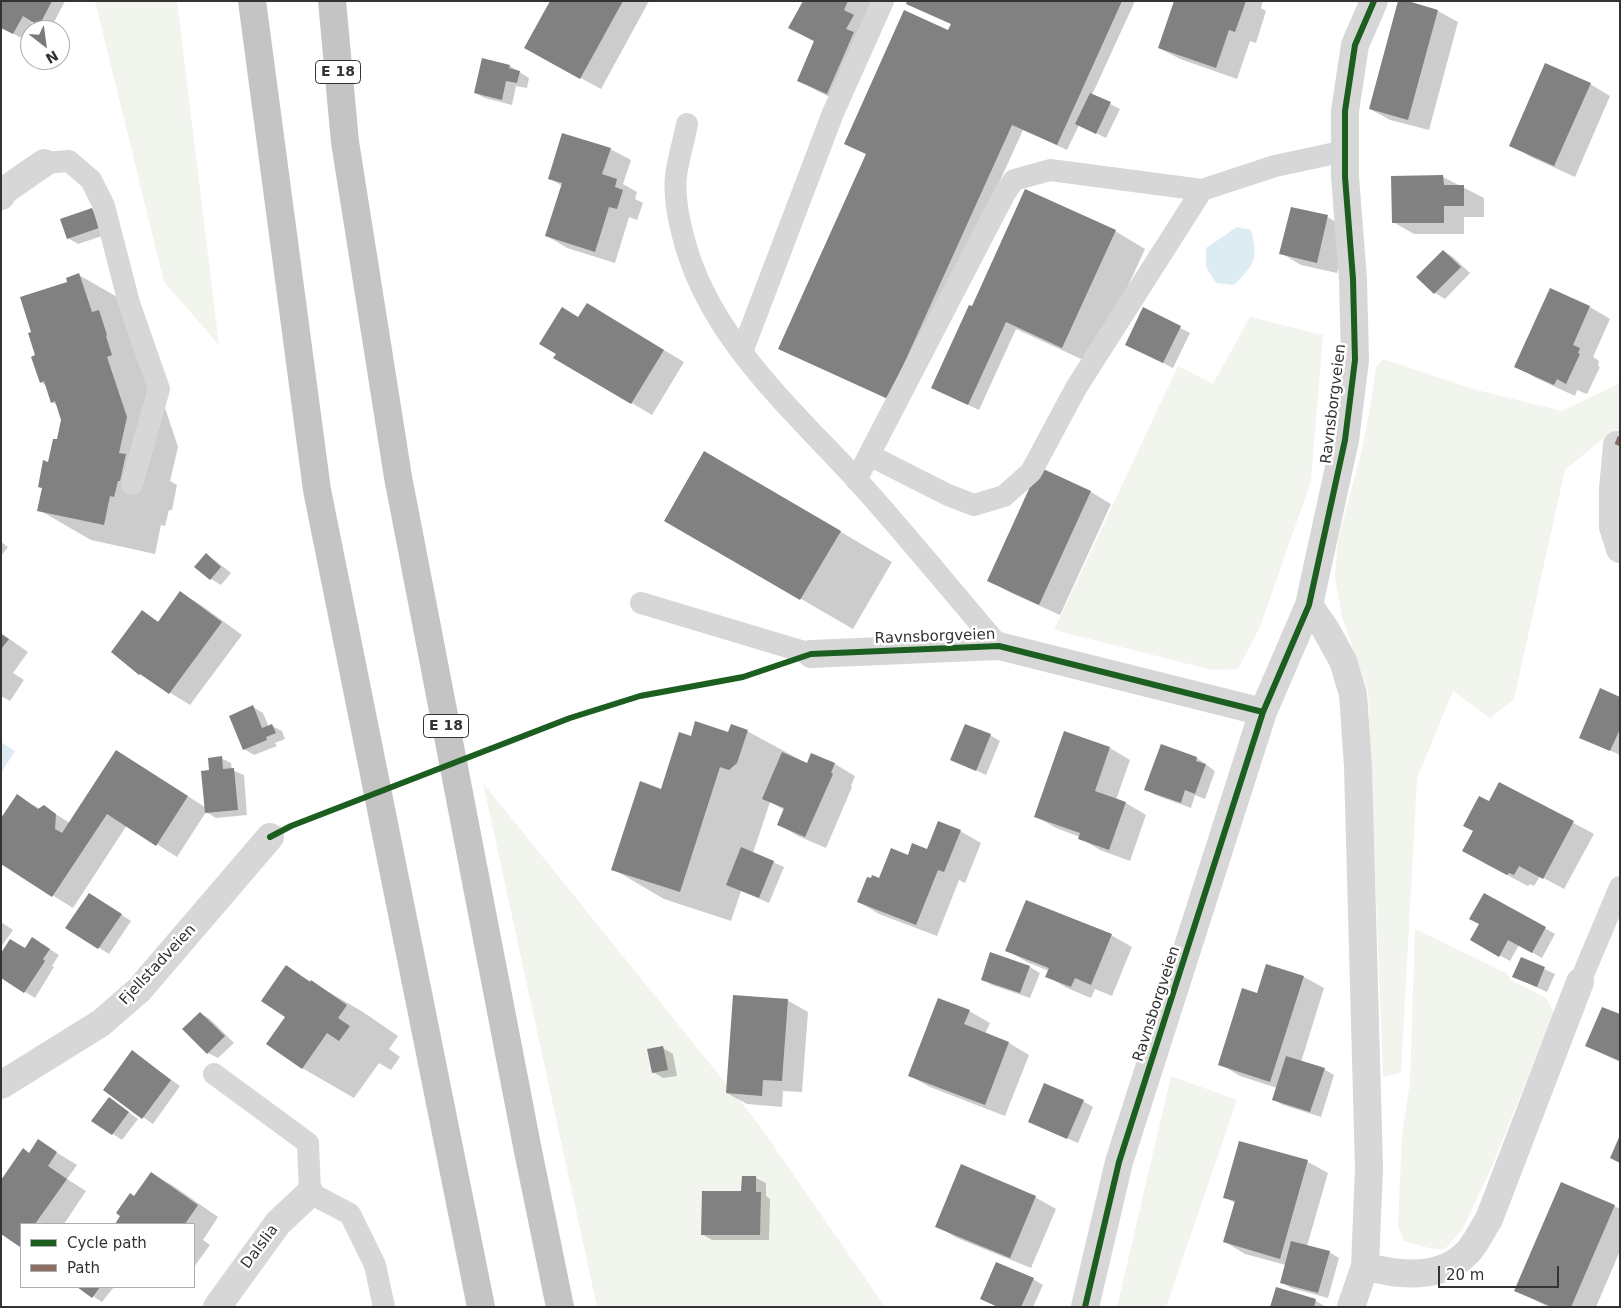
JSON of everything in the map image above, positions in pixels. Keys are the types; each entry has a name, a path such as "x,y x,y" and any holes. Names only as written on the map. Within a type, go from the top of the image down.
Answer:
{"highway":[{"path":"252,1 318,490 481,1307"},
{"name":"E 18","path":"332,1 345,142 398,477 528,1151 560,1307"},
{"name":"E 18","path":"345,142 350,1"}],"street":[{"name":"Ravnsborgveien","path":"1085,1307 1119,1162 1263,712 1309,605 1345,440 1355,360 1353,279 1344,177 1345,111 1356,45 1374,1"},
{"path":"1,196 5,190 44,163"},
{"path":"1618,445 1613,489 1613,527 1620,549"},
{"path":"1309,605 1326,630 1343,661 1353,694 1358,766 1369,1168 1365,1266 1351,1307"},
{"name":"Ravnsborgveien","path":"810,654 999,646 1263,712"},
{"name":"Fjellstadveien","path":"1,1085 101,1023 139,990 270,837"},
{"path":"1365,1266 1388,1272 1416,1274 1447,1267 1468,1252 1489,1219 1580,982"},
{"name":"Dalslia","path":"217,1307 278,1223 310,1193"}],"lane":[{"path":"742,352 833,113 882,1"},
{"path":"687,124 676,176 678,217 689,261 712,309 742,352 782,401 856,480 999,646"},
{"path":"856,480 1005,193 1014,180 1050,170 1202,190 1274,166 1345,151"},
{"path":"44,163 69,161 92,180 104,206 129,303 160,389 132,484"},
{"path":"869,455 948,495 974,505 1004,496 1031,472 1076,388 1202,190"},
{"path":"641,603 810,654"},
{"path":"1580,982 1620,887"},
{"path":"214,1074 308,1143 310,1193 350,1214 375,1264 384,1307"}],"shaded area":[{"path":"95,1 177,1 219,345 164,282"},
{"path":"1237,227 1251,230 1255,248 1253,261 1234,285 1216,283 1206,267 1206,248"},
{"path":"1250,317 1323,335 1311,481 1260,627 1238,669 1212,670 1054,630 1178,366 1213,384"},
{"path":"1383,359 1473,389 1562,411 1620,383 1620,434 1601,440 1565,470 1514,699 1490,718 1453,691 1417,778 1401,1073 1383,1077 1368,691 1342,617 1335,577 1338,539 1360,457 1369,415 1376,367"},
{"path":"1,742 15,751 1,773"},
{"path":"483,783 757,1122 885,1307 597,1307"},
{"path":"1415,929 1506,973 1511,980 1546,998 1554,1012 1491,1169 1462,1230 1445,1249 1432,1249 1404,1241 1398,1227 1402,1135 1410,1082"},
{"path":"1171,1076 1237,1100 1166,1307 1117,1307"}],"building":[{"path":"1,1 52,1 42,20 29,20 23,16 13,34 1,28"},
{"path":"550,1 623,1 580,79 524,48"},
{"path":"803,1 848,1 844,10 854,15 846,29 854,32 827,94 797,81 814,41 788,28"},
{"path":"907,1 1122,1 1057,145 1012,125 888,399 778,349 866,154 844,144 904,10 948,30 951,24 906,4"},
{"path":"1174,1 1246,1 1235,32 1229,30 1216,68 1158,48"},
{"path":"1398,1 1408,1 1438,10 1408,120 1369,109"},
{"path":"482,58 510,65 509,68 520,71 517,83 506,81 502,100 474,93"},
{"path":"1545,63 1591,83 1554,166 1509,146"},
{"path":"1090,93 1111,102 1096,134 1075,124"},
{"path":"562,133 611,148 602,174 617,179 615,187 623,190 617,209 609,207 595,252 545,236 562,183 548,179"},
{"path":"1443,175 1444,185 1464,185 1464,206 1444,206 1444,223 1392,223 1391,176"},
{"path":"1025,189 1116,230 1062,348 1006,322 968,405 931,388 969,305 972,306"},
{"path":"1291,207 1328,215 1317,263 1279,254"},
{"path":"92,208 99,228 67,239 60,219"},
{"path":"1443,250 1461,267 1434,294 1416,277"},
{"path":"79,273 92,312 99,310 112,355 107,357 127,417 119,453 126,454 114,497 110,496 104,525 37,511 42,488 38,487 43,460 48,462 53,439 57,439 61,420 55,401 51,403 44,381 40,383 31,357 35,355 28,333 31,332 20,297 67,282 66,278"},
{"path":"1550,288 1590,306 1573,345 1580,348 1578,353 1580,354 1566,384 1557,379 1554,385 1514,367"},
{"path":"587,303 664,350 631,404 553,358 556,354 539,344 562,307 578,317"},
{"path":"1143,307 1181,326 1163,363 1125,345"},
{"path":"704,451 841,531 800,600 664,521"},
{"path":"1039,467 1091,491 1039,605 987,581"},
{"path":"206,553 221,567 210,580 194,567"},
{"path":"180,591 222,622 169,694 139,675 111,652 142,610 158,622"},
{"path":"1,634 9,639 1,649"},
{"path":"1600,688 1620,697 1620,729 1610,751 1579,738"},
{"path":"253,705 262,728 272,724 276,733 266,737 267,740 243,750 229,716"},
{"path":"695,721 728,732 731,724 748,730 737,763 729,770 720,767 680,892 611,870 640,781 661,789 679,732 691,736"},
{"path":"965,724 991,734 976,771 950,760"},
{"path":"1064,731 1110,747 1095,791 1126,802 1109,850 1078,839 1080,833 1034,817"},
{"path":"1161,744 1197,757 1196,761 1206,764 1195,794 1185,790 1181,803 1144,790"},
{"path":"116,750 188,796 156,846 107,814 52,897 1,864 1,818 17,794 38,809 44,805 56,814 55,829 62,833"},
{"path":"782,752 807,763 811,753 835,763 831,773 833,774 805,837 777,825 784,808 762,799"},
{"path":"222,756 223,769 234,768 238,810 205,813 201,771 209,770 208,758"},
{"path":"1499,782 1574,821 1543,879 1519,866 1514,875 1509,873 1507,875 1462,851 1473,831 1463,826 1479,796 1489,801"},
{"path":"938,821 961,830 944,872 938,870 916,925 857,902 867,877 871,878 872,875 879,878 891,848 908,855 912,843 927,849"},
{"path":"741,847 774,861 759,898 726,885"},
{"path":"89,893 122,914 98,949 65,928"},
{"path":"1484,893 1546,927 1532,953 1508,940 1499,957 1470,940 1479,924 1469,919"},
{"path":"1026,900 1112,934 1091,985 1075,978 1071,987 1045,977 1049,968 1005,951"},
{"path":"32,937 50,949 43,959 45,961 24,993 1,978 1,953 10,939 25,948"},
{"path":"990,952 1030,966 1020,993 981,980"},
{"path":"1521,957 1545,967 1537,987 1512,977"},
{"path":"1266,964 1304,976 1270,1082 1218,1065 1242,988 1257,993"},
{"path":"286,965 347,1005 338,1018 350,1026 339,1041 327,1033 302,1069 266,1044 285,1017 261,1001"},
{"path":"733,995 788,999 782,1081 763,1080 762,1096 726,1093"},
{"path":"938,998 970,1010 964,1024 1009,1042 985,1105 908,1076"},
{"path":"1602,1007 1620,1014 1620,1061 1585,1046"},
{"path":"200,1012 225,1036 207,1054 182,1029"},
{"path":"663,1046 668,1070 652,1073 647,1049"},
{"path":"132,1050 171,1080 142,1119 103,1090"},
{"path":"1286,1056 1325,1068 1310,1112 1272,1100"},
{"path":"1044,1083 1084,1100 1067,1139 1028,1122"},
{"path":"109,1097 129,1112 112,1135 91,1121"},
{"path":"1620,1135 1620,1163 1610,1158"},
{"path":"38,1139 57,1152 48,1166 67,1179 36,1223 20,1223 20,1247 1,1234 1,1180 23,1148 29,1153"},
{"path":"1239,1141 1308,1160 1280,1259 1223,1242 1235,1201 1223,1198"},
{"path":"961,1164 1036,1196 1010,1258 935,1227"},
{"path":"151,1172 198,1205 186,1223 116,1223 120,1216 116,1213 130,1193 134,1196"},
{"path":"742,1176 756,1176 756,1192 761,1192 760,1235 701,1235 702,1191 741,1191"},
{"path":"1561,1182 1615,1205 1571,1307 1552,1307 1514,1291"},
{"path":"1291,1241 1330,1251 1318,1293 1280,1283"},
{"path":"996,1262 1034,1278 1021,1307 998,1307 980,1299"},
{"path":"1276,1287 1316,1299 1314,1307 1270,1307"},
{"path":"78,1288 99,1288 92,1298"}],"marked path":[{"path":"1617,445 1620,437"}],"cycle path":[{"path":"1085,1307 1119,1162 1263,712 1309,605 1345,440 1355,360 1353,279 1345,177 1345,111 1355,45 1374,1"},
{"path":"270,837 291,826 570,718 640,696 743,677 811,654 999,646 1263,712"}]}
